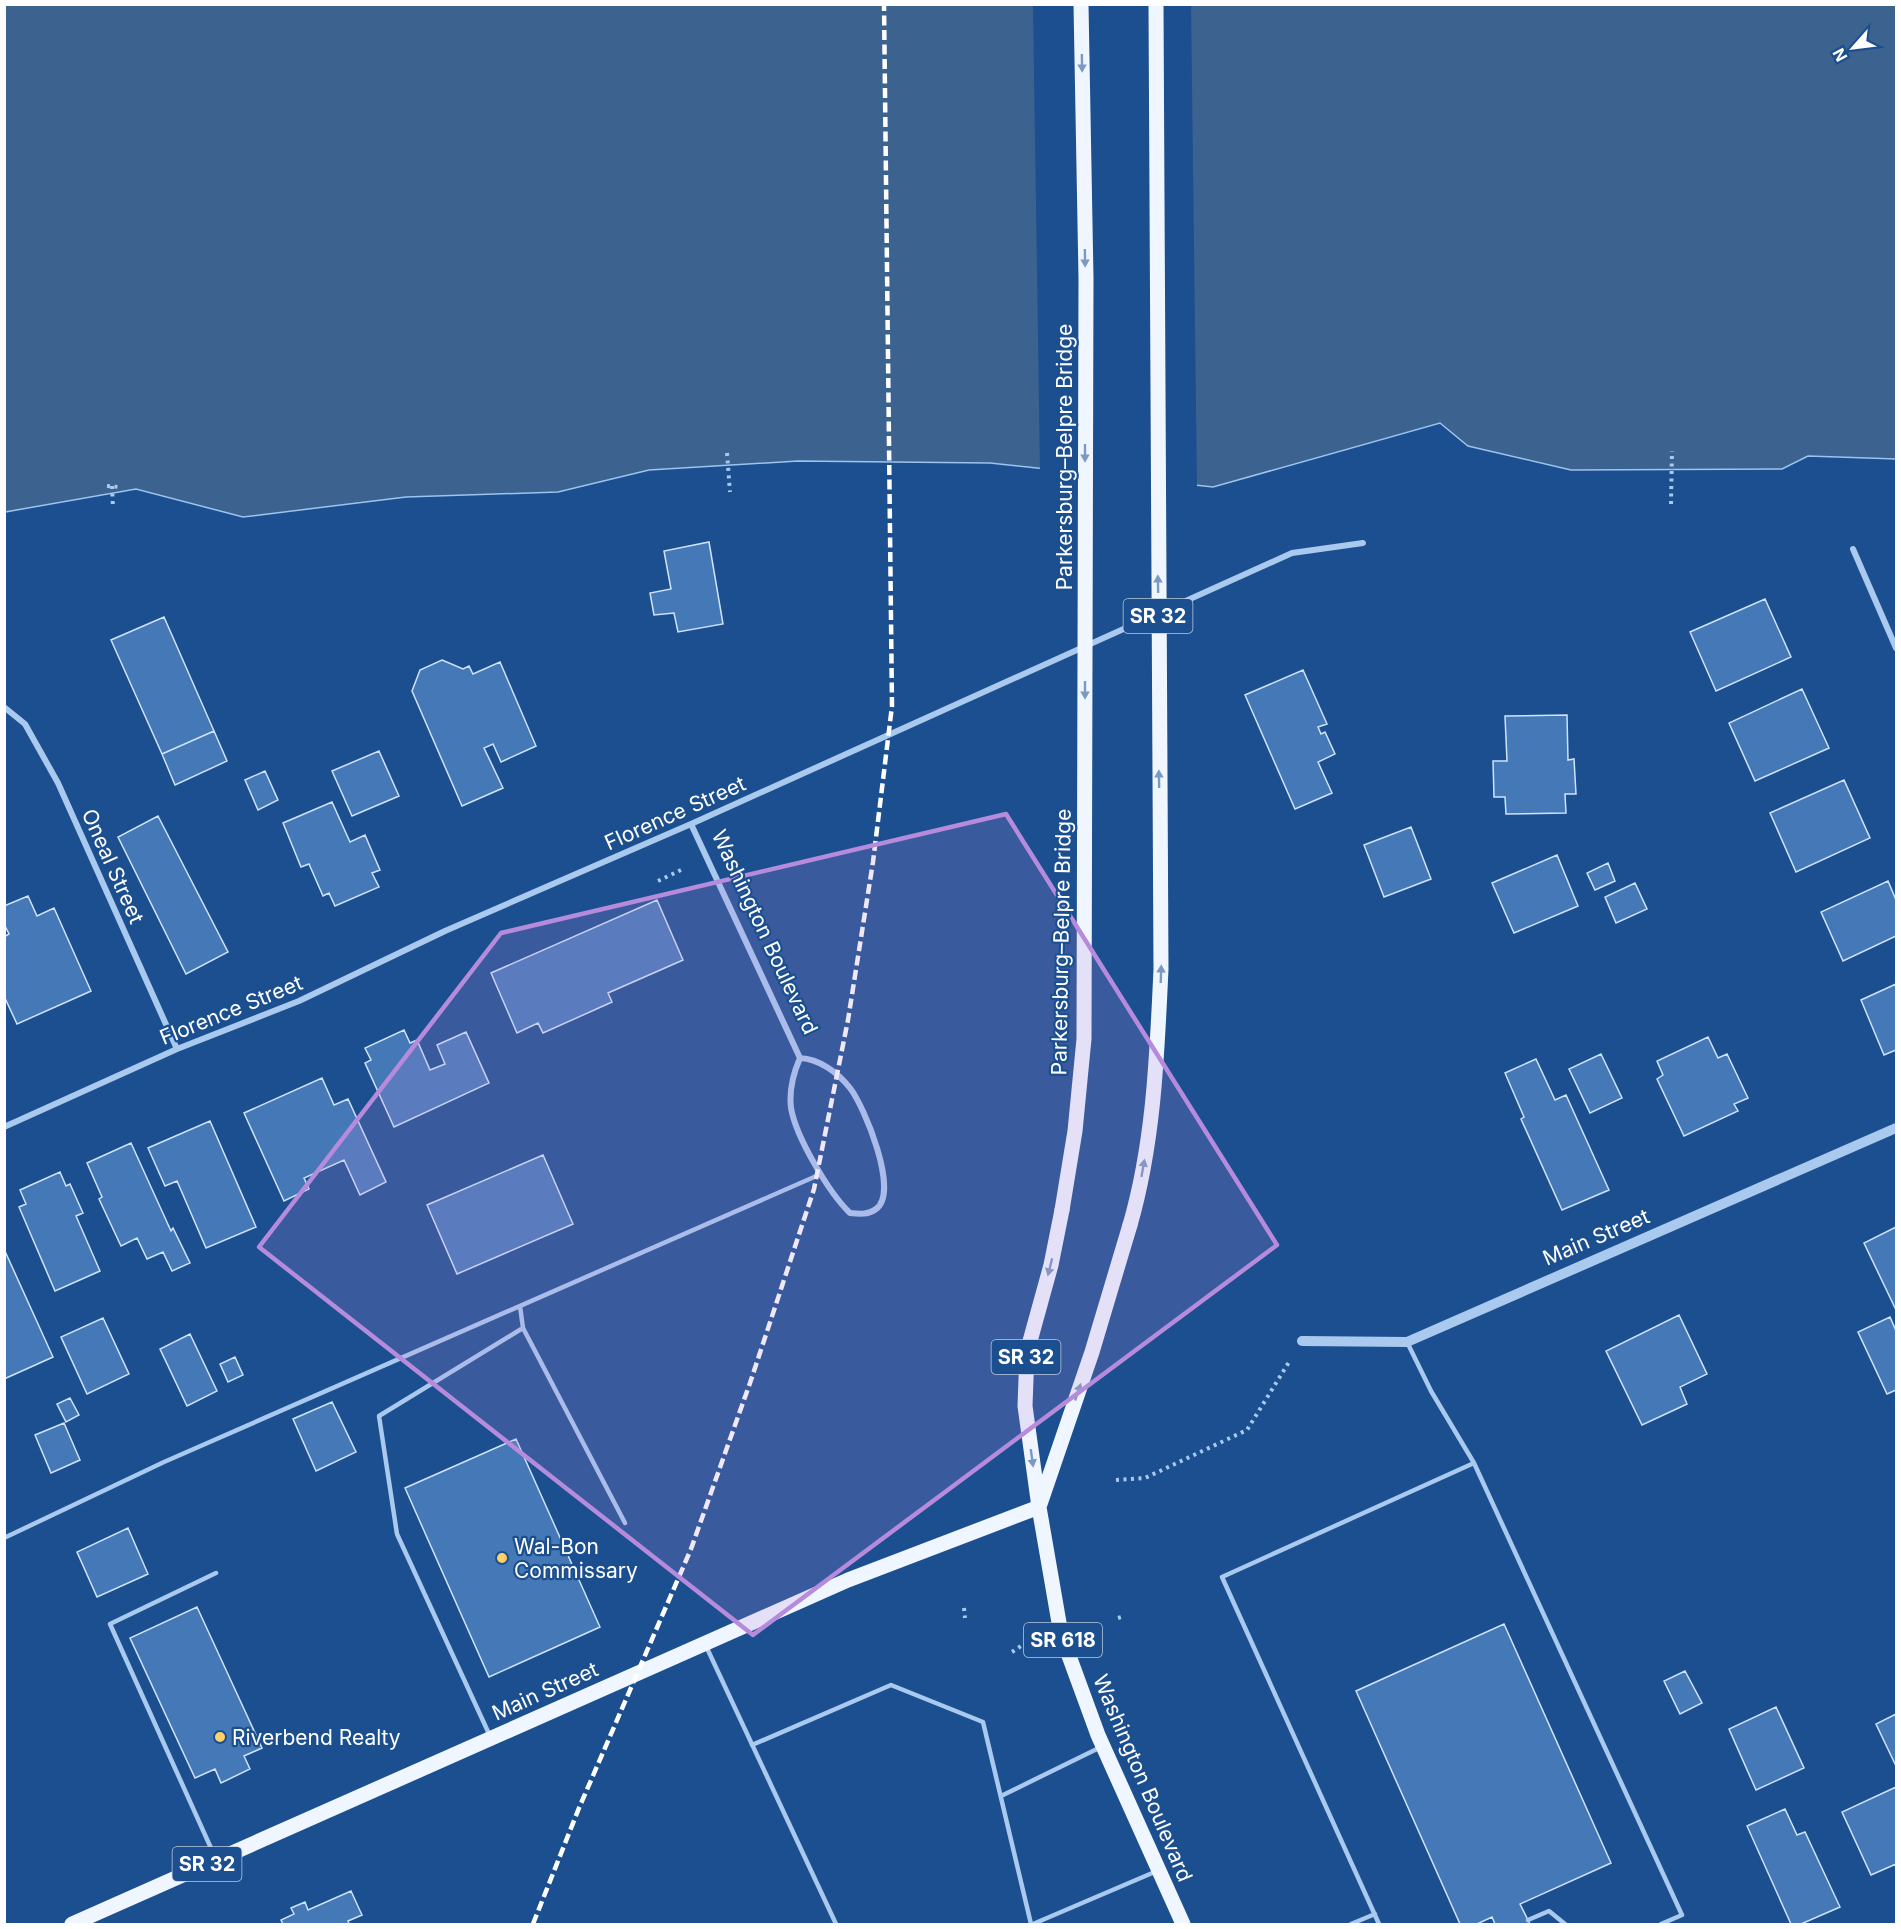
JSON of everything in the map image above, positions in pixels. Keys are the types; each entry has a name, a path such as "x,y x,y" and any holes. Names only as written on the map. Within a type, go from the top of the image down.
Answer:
{"main road":[{"name":"Parkersburg–Belpre Bridge","path":"1039,1507 1025,1406 1027,1352 1051,1265 1062,1210 1075,1131 1084,1039 1086,278 1081,4"},
{"name":"SR 32","path":"1039,1507 1092,1352 1130,1225 1140,1184 1156,1070 1161,969 1156,4"},
{"name":"Main Street","path":"72,1924 848,1580 1039,1507"},
{"name":"Washington Boulevard","path":"1039,1507 1061,1634 1103,1746 1183,1924"}],"street":[{"name":"Florence Street","path":"4,1127 177,1049 299,1001 446,930 691,824 1292,554 1363,543"},
{"path":"1853,549 1896,648"},
{"name":"Oneal Street","path":"4,707 25,724 58,783 177,1049"},
{"name":"Washington Boulevard","path":"691,824 800,1058 791,1085 792,1108 800,1132 821,1174 839,1203 850,1213 863,1214 878,1209 883,1199 884,1183 877,1143 852,1091 840,1077 825,1066 812,1058 800,1058"},
{"name":"Main Street","path":"1302,1341 1407,1342 1896,1128"}],"lane":[{"path":"4,1538 164,1462 821,1174"},
{"path":"520,1306 523,1329 625,1523"},
{"path":"491,1738 397,1534 379,1416 523,1329"},
{"path":"1407,1342 1431,1391 1474,1463 1682,1915 1661,1924"},
{"path":"1379,1924 1222,1577 1474,1463"},
{"path":"216,1574 110,1624 216,1860"},
{"path":"705,1643 836,1924"},
{"path":"752,1745 891,1685 983,1722 1032,1924 1159,1870"},
{"path":"1001,1796 1103,1746"},
{"path":"1528,1920 1549,1911 1565,1924"},
{"path":"1351,1924 1375,1914"}],"path":[{"path":"1671,504 1672,451"},
{"path":"727,453 730,492"},
{"path":"113,508 109,486 119,487"},
{"path":"658,881 683,869"},
{"path":"1116,1480 1145,1478 1247,1430 1302,1341"},
{"path":"964,1608 965,1618"},
{"path":"1118,1618 1125,1616"},
{"path":"1012,1652 1021,1646"}],"highlighted area":[{"path":"1006,814 1277,1245 753,1635 259,1247 501,933"}],"water":[{"path":"5,5 1896,5 1896,459 1808,456 1782,469 1571,470 1468,446 1440,423 1213,487 990,463 798,461 649,470 558,492 406,497 243,517 136,489 5,512"}],"pier":[{"path":"1033,5 1191,5 1197,488 1040,471"}],"building":[{"path":"709,542 723,624 678,632 674,613 654,615 650,593 671,589 664,551"},
{"path":"1765,599 1791,657 1716,691 1690,632"},
{"path":"164,617 214,731 162,754 111,640"},
{"path":"442,660 463,669 469,666 473,674 500,662 536,746 501,762 493,744 484,748 503,788 462,806 412,691 420,670"},
{"path":"1303,670 1327,724 1318,727 1321,734 1325,732 1335,754 1318,762 1332,793 1295,809 1245,695"},
{"path":"1802,689 1829,748 1755,781 1729,723"},
{"path":"1567,715 1568,760 1574,759 1576,794 1565,794 1566,813 1506,814 1505,797 1494,797 1493,761 1507,761 1505,716"},
{"path":"214,731 227,761 175,785 162,754"},
{"path":"379,751 399,796 352,816 332,771"},
{"path":"265,771 278,800 258,810 245,780"},
{"path":"1844,780 1870,838 1796,872 1770,813"},
{"path":"332,802 350,842 365,835 380,870 372,873 379,887 335,906 329,893 323,896 309,864 301,867 283,823"},
{"path":"158,816 228,952 186,974 118,837"},
{"path":"1411,827 1431,879 1384,897 1364,845"},
{"path":"1557,855 1578,906 1514,933 1492,883"},
{"path":"1608,863 1615,881 1595,890 1587,873"},
{"path":"1888,881 1896,900 1896,936 1843,961 1821,912"},
{"path":"1635,883 1647,909 1616,923 1605,897"},
{"path":"28,896 37,916 54,908 91,991 17,1024 4,996 4,937 9,934 4,924 4,906"},
{"path":"657,900 683,960 608,993 612,1002 543,1033 538,1023 517,1033 491,973"},
{"path":"1896,984 1896,1050 1884,1055 1861,1000"},
{"path":"404,1030 410,1043 417,1040 430,1070 445,1064 437,1045 466,1032 489,1083 394,1127 365,1063 371,1060 365,1048"},
{"path":"1708,1037 1718,1058 1727,1054 1748,1098 1734,1104 1738,1111 1684,1136 1657,1079 1663,1075 1657,1061"},
{"path":"1601,1054 1622,1098 1590,1113 1569,1069"},
{"path":"1536,1059 1555,1100 1566,1095 1609,1190 1562,1210 1521,1119 1524,1117 1505,1073"},
{"path":"322,1078 334,1105 348,1099 386,1182 360,1195 344,1160 304,1178 309,1189 284,1201 244,1113"},
{"path":"210,1121 256,1227 206,1248 177,1181 165,1186 148,1148"},
{"path":"131,1143 171,1231 173,1228 190,1263 172,1271 163,1252 147,1259 137,1238 121,1246 99,1199 102,1197 87,1163"},
{"path":"543,1155 573,1224 457,1274 427,1205"},
{"path":"60,1172 66,1186 70,1184 83,1213 76,1216 100,1271 55,1291 19,1207 26,1204 20,1190"},
{"path":"1896,1227 1896,1310 1864,1243"},
{"path":"4,1249 53,1357 4,1379"},
{"path":"1679,1315 1707,1374 1680,1387 1687,1404 1642,1425 1606,1351"},
{"path":"1890,1317 1896,1331 1896,1390 1887,1394 1858,1332"},
{"path":"103,1318 129,1374 87,1394 61,1337"},
{"path":"190,1334 217,1391 187,1406 160,1349"},
{"path":"235,1357 243,1375 228,1382 220,1364"},
{"path":"70,1398 79,1415 66,1422 57,1404"},
{"path":"332,1402 356,1452 316,1471 293,1419"},
{"path":"64,1423 80,1460 51,1473 35,1435"},
{"name":"Wal-Bon Commissary","path":"516,1439 600,1627 489,1677 405,1488"},
{"path":"128,1528 148,1574 97,1597 77,1552"},
{"path":"197,1607 262,1748 244,1756 250,1769 221,1783 215,1769 195,1778 130,1638"},
{"path":"1504,1624 1611,1863 1520,1904 1530,1924 1495,1924 1492,1917 1477,1924 1460,1924 1356,1691"},
{"path":"1685,1671 1702,1703 1680,1714 1664,1681"},
{"path":"1776,1707 1804,1768 1756,1790 1729,1729"},
{"path":"1896,1714 1896,1766 1876,1724"},
{"path":"1896,1787 1896,1864 1871,1875 1842,1812"},
{"path":"1785,1809 1797,1835 1805,1832 1840,1907 1801,1924 1791,1924 1747,1826"},
{"path":"351,1891 362,1915 348,1921 349,1924 283,1924 281,1920 294,1914 291,1908 305,1902 308,1910"}],"railway":[{"path":"533,1924 579,1808 691,1549 750,1383 814,1189 848,1020 873,862 892,706 884,4"}],"place":[{"name":"Wal-Bon Commissary","path":"502,1558"},
{"name":"Riverbend Realty","path":"220,1737"}]}
